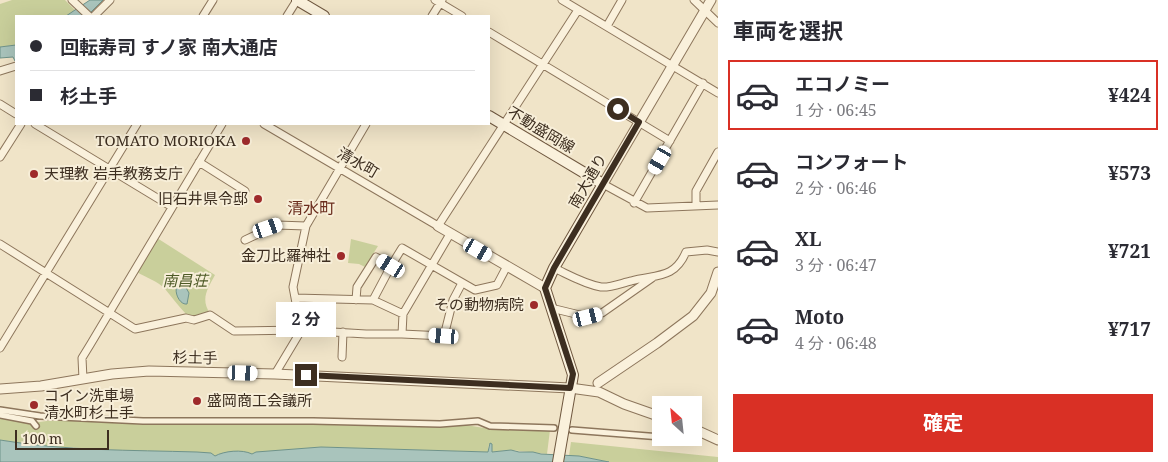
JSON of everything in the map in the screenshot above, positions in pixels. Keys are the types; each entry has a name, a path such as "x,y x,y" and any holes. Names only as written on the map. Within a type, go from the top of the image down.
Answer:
{"main road":[{"path":"297,0 322,15"},
{"name":"不動盛岡線","path":"490,117 603,184"},
{"name":"南大通り","path":"545,288 554,268 603,184"},
{"path":"545,288 573,374 558,462"}],"street":[{"path":"72,0 88,15"},
{"path":"95,15 110,0"},
{"path":"204,15 213,0"},
{"path":"288,15 297,0"},
{"path":"562,0 718,92"},
{"path":"607,26 622,0"},
{"path":"694,0 718,24"},
{"name":"南大通り","path":"603,184 711,0"},
{"path":"432,15 439,1 460,15"},
{"path":"545,288 438,226 578,10"},
{"path":"490,33 670,141"},
{"path":"0,71 15,66"},
{"path":"634,203 703,84"},
{"path":"0,104 15,113"},
{"path":"0,157 20,125"},
{"path":"38,125 172,207"},
{"path":"0,348 136,125"},
{"path":"84,378 82,358 221,125"},
{"name":"清水町","path":"266,125 438,226"},
{"path":"275,374 294,345 300,330 293,287 306,226 365,125"},
{"path":"696,206 696,191 718,152"},
{"path":"199,162 245,191"},
{"path":"603,184 646,208 718,206"},
{"path":"245,240 277,225 306,226"},
{"path":"402,334 403,314 450,234"},
{"path":"0,244 136,329 186,318 194,320 210,315 234,331 300,330 444,336 453,300 462,284"},
{"path":"373,300 402,248 475,290 497,284 507,266"},
{"path":"554,268 584,282 603,287 663,275 681,264 686,252 701,250 718,252"},
{"path":"356,300 357,287 376,257 391,266"},
{"path":"582,390 598,383 687,320 714,295 718,272"},
{"path":"551,308 588,317 602,313 652,278"},
{"path":"295,298 373,300 403,314"},
{"path":"342,357 343,332"},
{"name":"杉土手","path":"1,388 41,386 84,378 149,371 275,374 570,388 598,392 652,414"},
{"path":"598,383 599,389 604,394"},
{"path":"0,410 40,416 143,422 313,421 440,424 478,421 490,426 554,428"},
{"path":"0,415 32,421 36,426"},
{"path":"572,430 652,436"},
{"path":"702,433 718,440"}],"green space":[{"path":"12,0 65,0 75,10 68,15 15,15 15,45 0,47 0,4"},
{"name":"南昌荘","path":"157,238 215,275 205,298 210,313 195,316 186,314 162,286 137,272"},
{"path":"351,239 378,246 365,267 359,264 348,263"},
{"path":"0,417 32,423 54,420 153,425 272,424 439,427 466,425 490,429 550,430 547,454 511,450 492,452 492,444 489,444 488,452 321,447 252,454 219,454 215,456 31,445 0,440"},
{"path":"571,442 718,457 718,462 609,462 569,456"}],"water":[{"path":"90,0 103,0 88,15 68,15"},
{"path":"15,45 15,61 13,57 0,58 0,47"},
{"path":"180,285 185,286 189,293 187,304 181,302 178,297 176,288"},
{"path":"0,440 73,448 211,453 215,456 233,451 252,454 256,452 321,447 488,452 490,443 492,444 492,452 511,450 579,456 609,462 0,462"}],"place":[{"name":"TOMATO MORIOKA","path":"246,141"},
{"name":"天理教 岩手教務支庁","path":"34,174"},
{"name":"旧石井県令邸","path":"258,199"},
{"name":"金刀比羅神社","path":"341,256"},
{"name":"その動物病院","path":"534,305"},
{"name":"盛岡商工会議所","path":"197,401"},
{"name":"コイン洗車場 清水町杉土手","path":"34,405"}],"district":[{"name":"清水町","path":"311,208"}],"route":[{"path":"306,375 570,388 573,374 545,288 554,268 639,122 618,109"}]}
